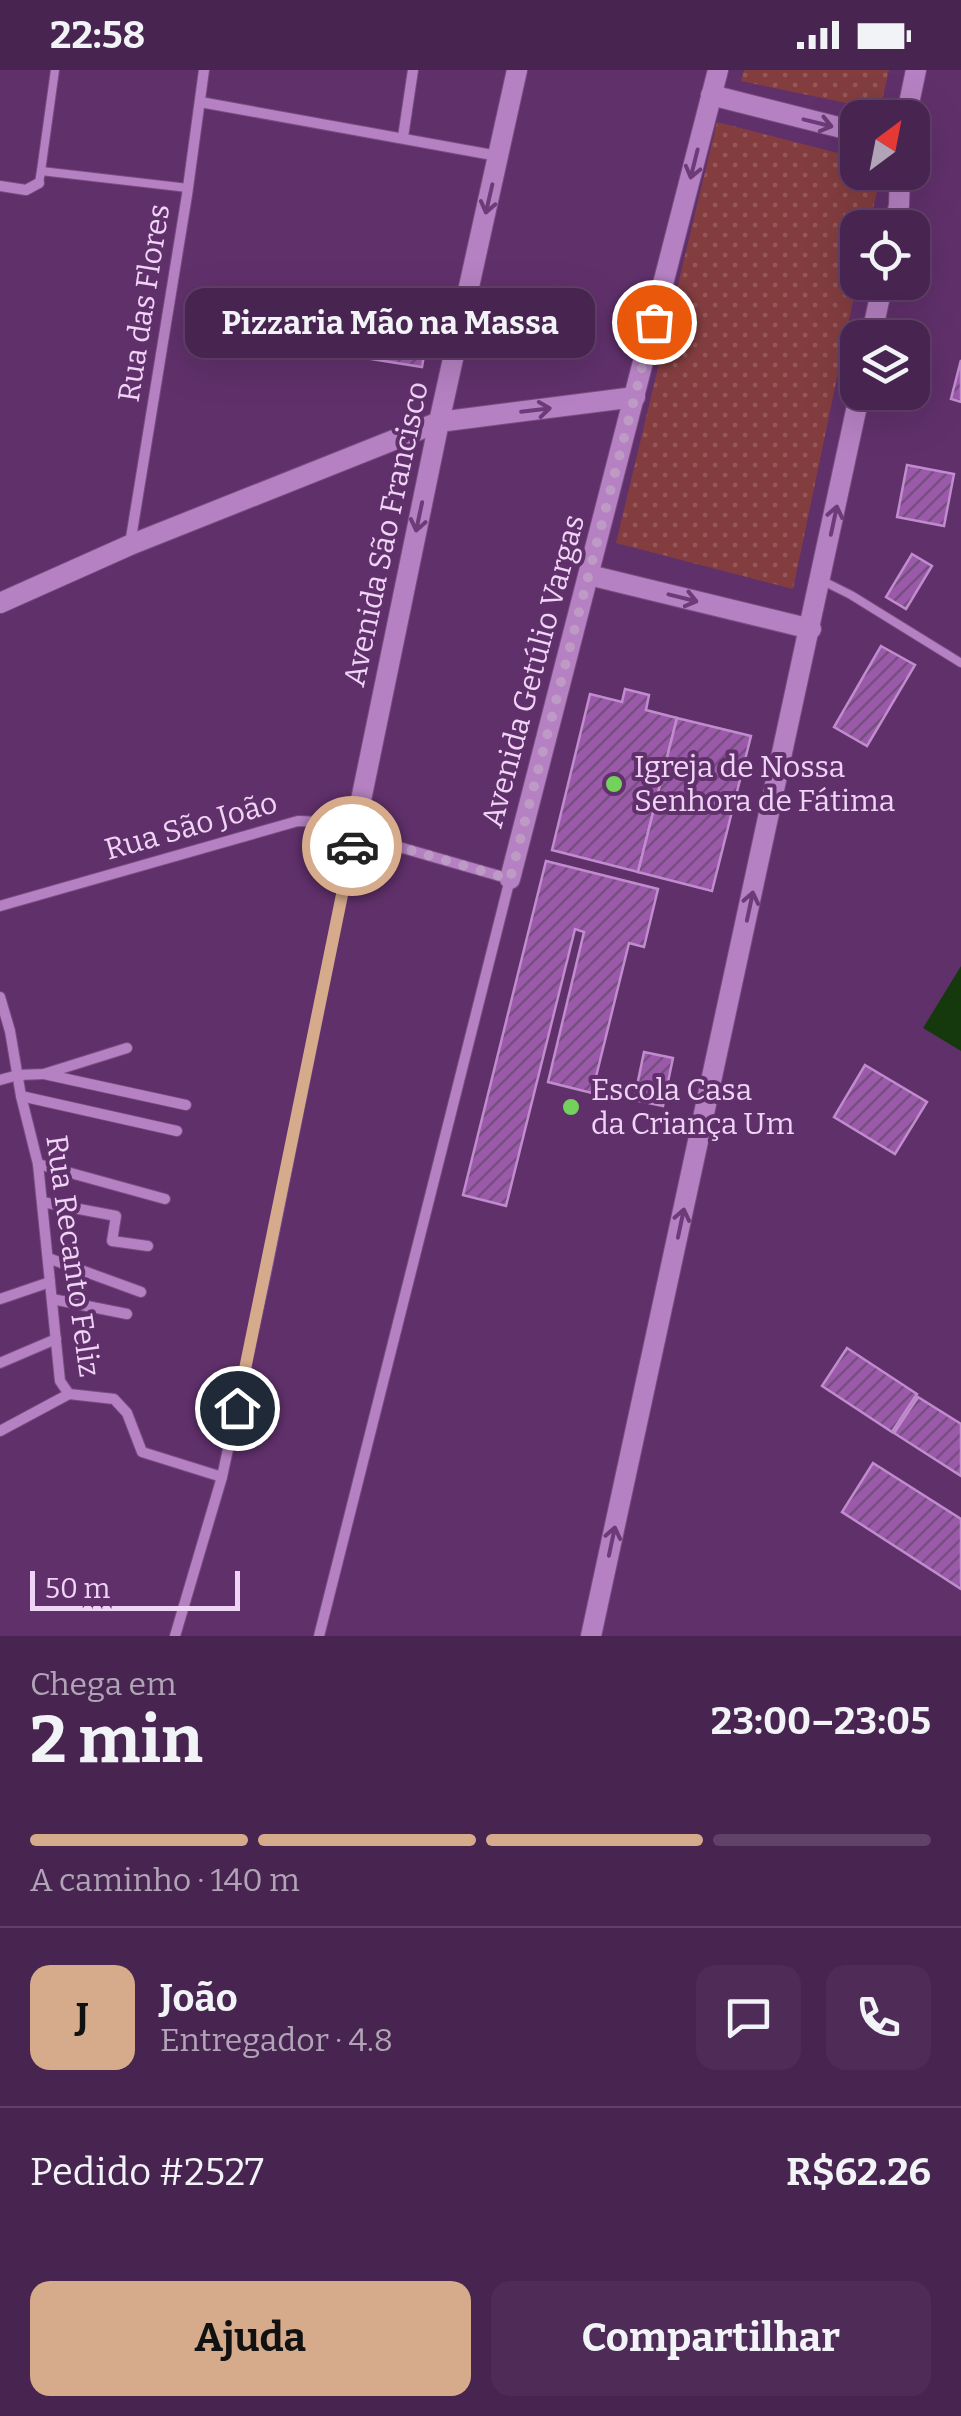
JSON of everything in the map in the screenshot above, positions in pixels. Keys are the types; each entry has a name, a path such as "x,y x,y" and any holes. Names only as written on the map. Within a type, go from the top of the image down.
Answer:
{"street":[{"name":"Rua das Flores","path":"130,545 204,70"},
{"path":"403,138 412,70"},
{"name":"Avenida São Francisco","path":"354,834 517,70"},
{"name":"Avenida Getúlio Vargas","path":"319,1636 718,70"},
{"path":"910,100 916,70"},
{"path":"712,96 840,128"},
{"path":"200,102 498,156"},
{"path":"0,186 26,190 40,177"},
{"path":"0,603 130,545 439,422 635,397"},
{"path":"591,1636 856,410"},
{"path":"588,575 811,628"},
{"name":"Rua São João","path":"0,906 298,821 323,822 510,879"},
{"path":"175,1636 222,1477 354,834"},
{"name":"Rua Recanto Feliz","path":"0,997 38,1164 60,1381 68,1394 114,1399 127,1413 142,1452 222,1477"},
{"path":"44,1074 127,1048"},
{"path":"0,1080 44,1074 186,1104"},
{"path":"21,1096 177,1130"},
{"path":"38,1164 165,1199"},
{"path":"42,1202 116,1216 112,1241 148,1246"},
{"path":"48,1258 141,1292"},
{"path":"0,1300 50,1282"},
{"path":"52,1300 126,1314"},
{"path":"0,1363 56,1339"},
{"path":"0,1431 68,1394"}],"lane":[{"path":"55,70 40,177 188,188"},
{"path":"821,580 961,663"}],"shaded area":[{"path":"744,70 889,70 882,100 840,102 741,81"},
{"path":"717,122 840,154 840,190 877,190 873,210 840,210 840,300 853,300 849,320 840,320 840,364 793,589 616,543"},
{"path":"961,966 961,1051 923,1028"}],"building":[{"path":"318,290 432,308 422,367 308,349"},
{"path":"961,360 961,402 951,399"},
{"path":"907,465 954,474 944,526 897,517"},
{"path":"912,554 932,566 906,609 886,597"},
{"path":"881,646 915,665 867,746 834,727"},
{"name":"Igreja de Nossa Senhora de Fátima","path":"625,689 649,695 646,710 677,718 638,872 552,850 590,694 622,702"},
{"path":"677,718 751,736 712,891 638,872"},
{"path":"546,861 658,889 644,947 629,943 592,1093 548,1082 584,932 575,929 506,1206 463,1195"},
{"path":"644,1052 673,1058 663,1106 634,1100"},
{"path":"865,1065 927,1102 895,1154 834,1117"},
{"path":"847,1348 917,1394 892,1432 822,1386"},
{"path":"918,1397 961,1424 961,1476 894,1433"},
{"path":"873,1463 961,1519 961,1589 842,1512"}],"way so far":[{"path":"352,846 354,834 510,879 654,322"}],"place":[{"name":"Pizzaria Mão na Massa","path":"654,322"},
{"name":"Igreja de Nossa Senhora de Fátima","path":"614,784"},
{"name":"Escola Casa da Criança Um","path":"571,1107"}],"route":[{"path":"237,1408 352,846"}]}
